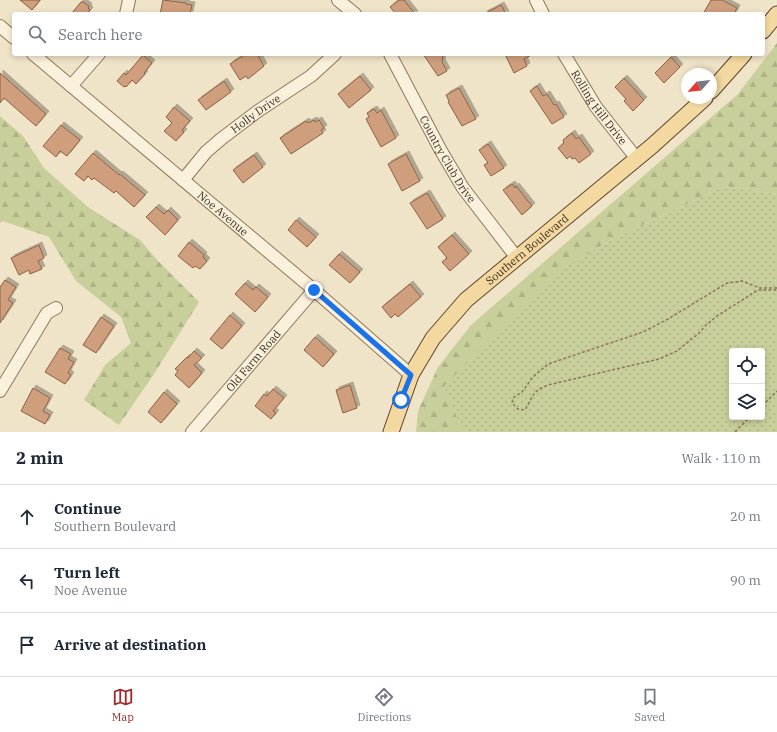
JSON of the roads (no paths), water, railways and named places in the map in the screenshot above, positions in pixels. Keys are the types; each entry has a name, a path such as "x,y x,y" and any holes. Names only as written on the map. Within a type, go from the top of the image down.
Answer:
{"main road":[{"path":"765,29 777,14"},
{"path":"717,85 742,56"},
{"name":"Southern Boulevard","path":"391,432 411,375 432,338 466,300 637,159 698,104"}],"street":[{"path":"126,12 129,0"},
{"path":"338,0 353,12"},
{"path":"536,0 542,12"},
{"path":"0,26 12,36"},
{"name":"Noe Avenue","path":"35,56 314,290 411,375"},
{"path":"71,86 96,56"},
{"name":"Holly Drive","path":"183,180 206,152 221,139 311,76 333,56"},
{"name":"Country Club Drive","path":"391,56 429,129 463,188 517,258"},
{"name":"Rolling Hill Drive","path":"565,56 596,107 637,159"},
{"name":"Old Farm Road","path":"192,432 314,290"},
{"path":"0,391 47,313 56,308"}]}
